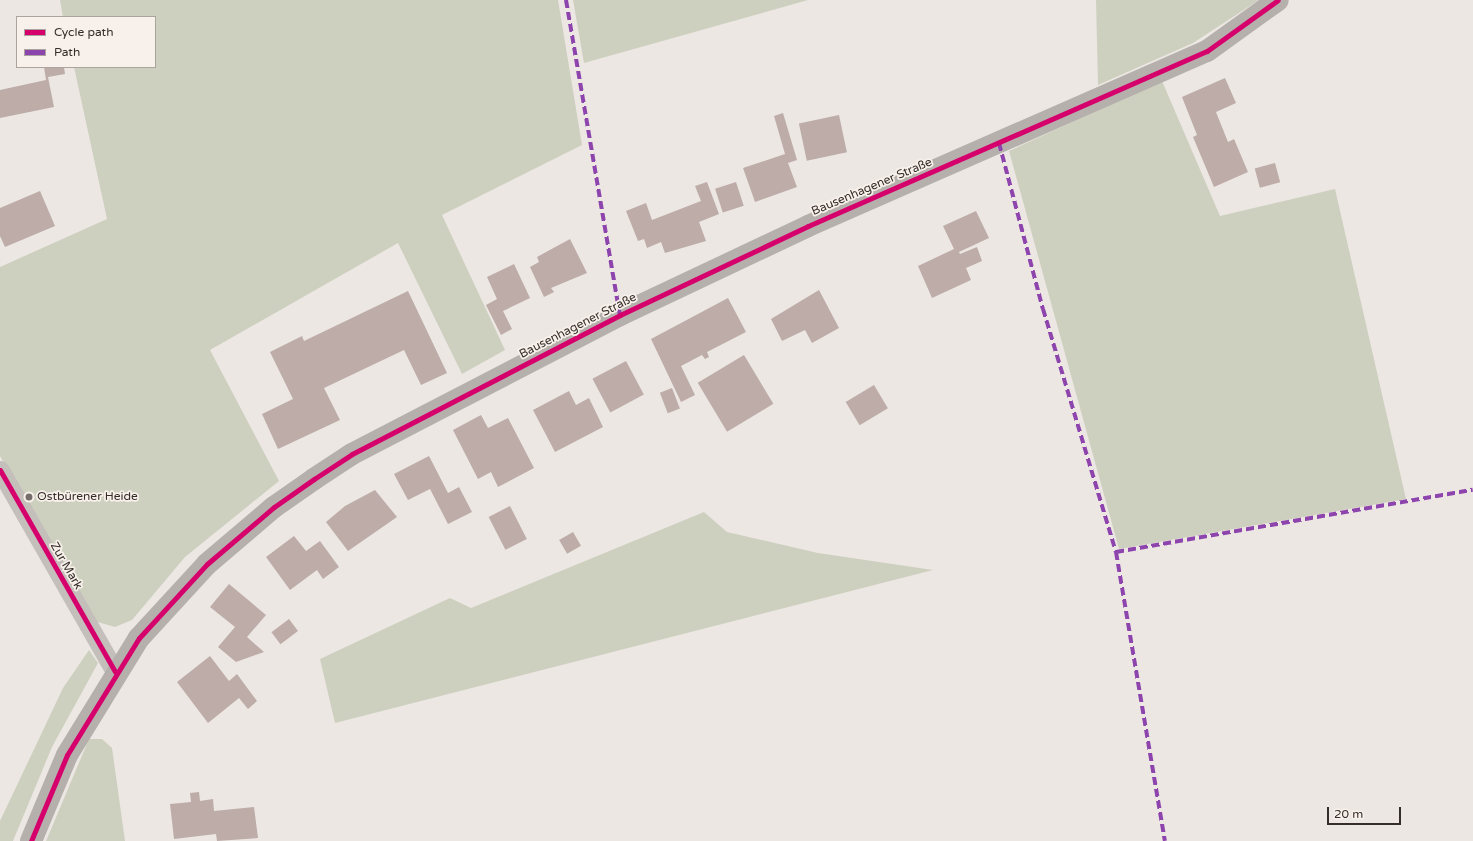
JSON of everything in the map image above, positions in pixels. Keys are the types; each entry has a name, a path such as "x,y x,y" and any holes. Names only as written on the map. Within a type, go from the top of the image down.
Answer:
{"street":[{"name":"Bausenhagener Straße","path":"31,841 67,755 115,672 172,599 207,564 274,507 352,454 641,304 808,226 1207,51 1278,0"},
{"name":"Zur Mark","path":"0,470 115,672"}],"green space":[{"path":"60,0 558,0 582,145 442,215 505,350 462,374 398,243 210,350 279,481 185,557 132,620 115,627 94,621 0,456 0,267 107,219 74,68 156,68 156,16 63,16"},
{"path":"573,0 808,0 584,63"},
{"path":"1096,0 1259,0 1193,43 1098,85"},
{"path":"1162,81 1220,216 1335,189 1406,499 1119,549 1009,151"},
{"path":"704,512 727,532 818,553 933,570 335,723 320,659 450,598 471,608"},
{"path":"89,650 98,663 52,747 13,841 0,841 0,821 63,688"},
{"path":"89,739 102,739 112,748 125,841 46,841"}],"building":[{"path":"44,68 64,68 65,74 48,77 54,107 0,118 0,90 46,80"},
{"path":"1225,78 1236,103 1216,112 1228,142 1234,139 1248,172 1214,187 1193,137 1197,135 1182,97"},
{"path":"783,113 797,160 788,163 797,187 755,202 743,168 785,154 774,116"},
{"path":"839,115 847,152 807,161 799,124"},
{"path":"1275,163 1280,182 1260,188 1255,168"},
{"path":"707,182 719,214 699,222 706,241 665,253 661,242 647,248 644,239 638,241 626,211 646,203 652,220 701,201 695,186"},
{"path":"736,182 744,206 723,213 715,189"},
{"path":"40,191 55,226 5,247 0,236 0,208"},
{"path":"976,211 989,238 959,252 960,254 977,247 982,261 966,268 971,280 932,298 918,266 954,249 943,226"},
{"path":"570,239 587,273 551,288 554,292 544,297 530,267 539,262 537,257"},
{"path":"514,264 530,298 503,311 512,329 501,335 486,305 497,299 487,277"},
{"path":"819,290 839,328 812,343 805,330 782,341 771,319"},
{"path":"408,291 447,373 421,385 404,350 324,388 340,420 278,449 262,414 293,399 270,352 302,336 304,341"},
{"path":"728,298 746,332 707,352 709,357 705,359 702,355 681,366 695,395 681,402 651,339"},
{"path":"744,355 773,404 727,432 698,383"},
{"path":"626,361 644,395 610,412 592,379"},
{"path":"874,385 888,408 860,425 846,402"},
{"path":"672,388 680,409 668,413 660,393"},
{"path":"569,391 576,405 589,398 603,427 555,452 533,410"},
{"path":"481,415 488,428 508,418 534,468 498,487 491,472 478,479 453,430"},
{"path":"429,456 448,493 459,487 472,512 448,524 430,489 408,500 394,474"},
{"path":"375,490 397,517 348,551 326,522 345,506"},
{"path":"510,506 527,539 505,550 489,517"},
{"path":"573,532 581,546 567,554 559,540"},
{"path":"294,536 306,551 320,541 339,567 323,579 317,570 290,590 266,557"},
{"path":"229,584 266,615 247,637 264,652 236,662 218,647 235,627 210,607"},
{"path":"289,619 298,631 280,644 271,632"},
{"path":"210,656 229,681 237,674 257,701 248,709 239,698 208,723 177,682"},
{"path":"199,792 200,801 213,799 214,811 254,807 258,838 217,841 216,834 174,839 170,804 191,802 190,793"}],"marked path":[{"path":"566,0 620,315"},
{"path":"999,143 1043,309 1116,552 1165,841"},
{"path":"1116,552 1473,490"}],"cycle path":[{"path":"31,841 67,755 139,638 207,564 274,507 314,479 352,454 620,315 808,226 1207,51 1278,0"},
{"path":"0,470 115,672"}],"place":[{"name":"Ostbürener Heide","path":"29,497"}]}
